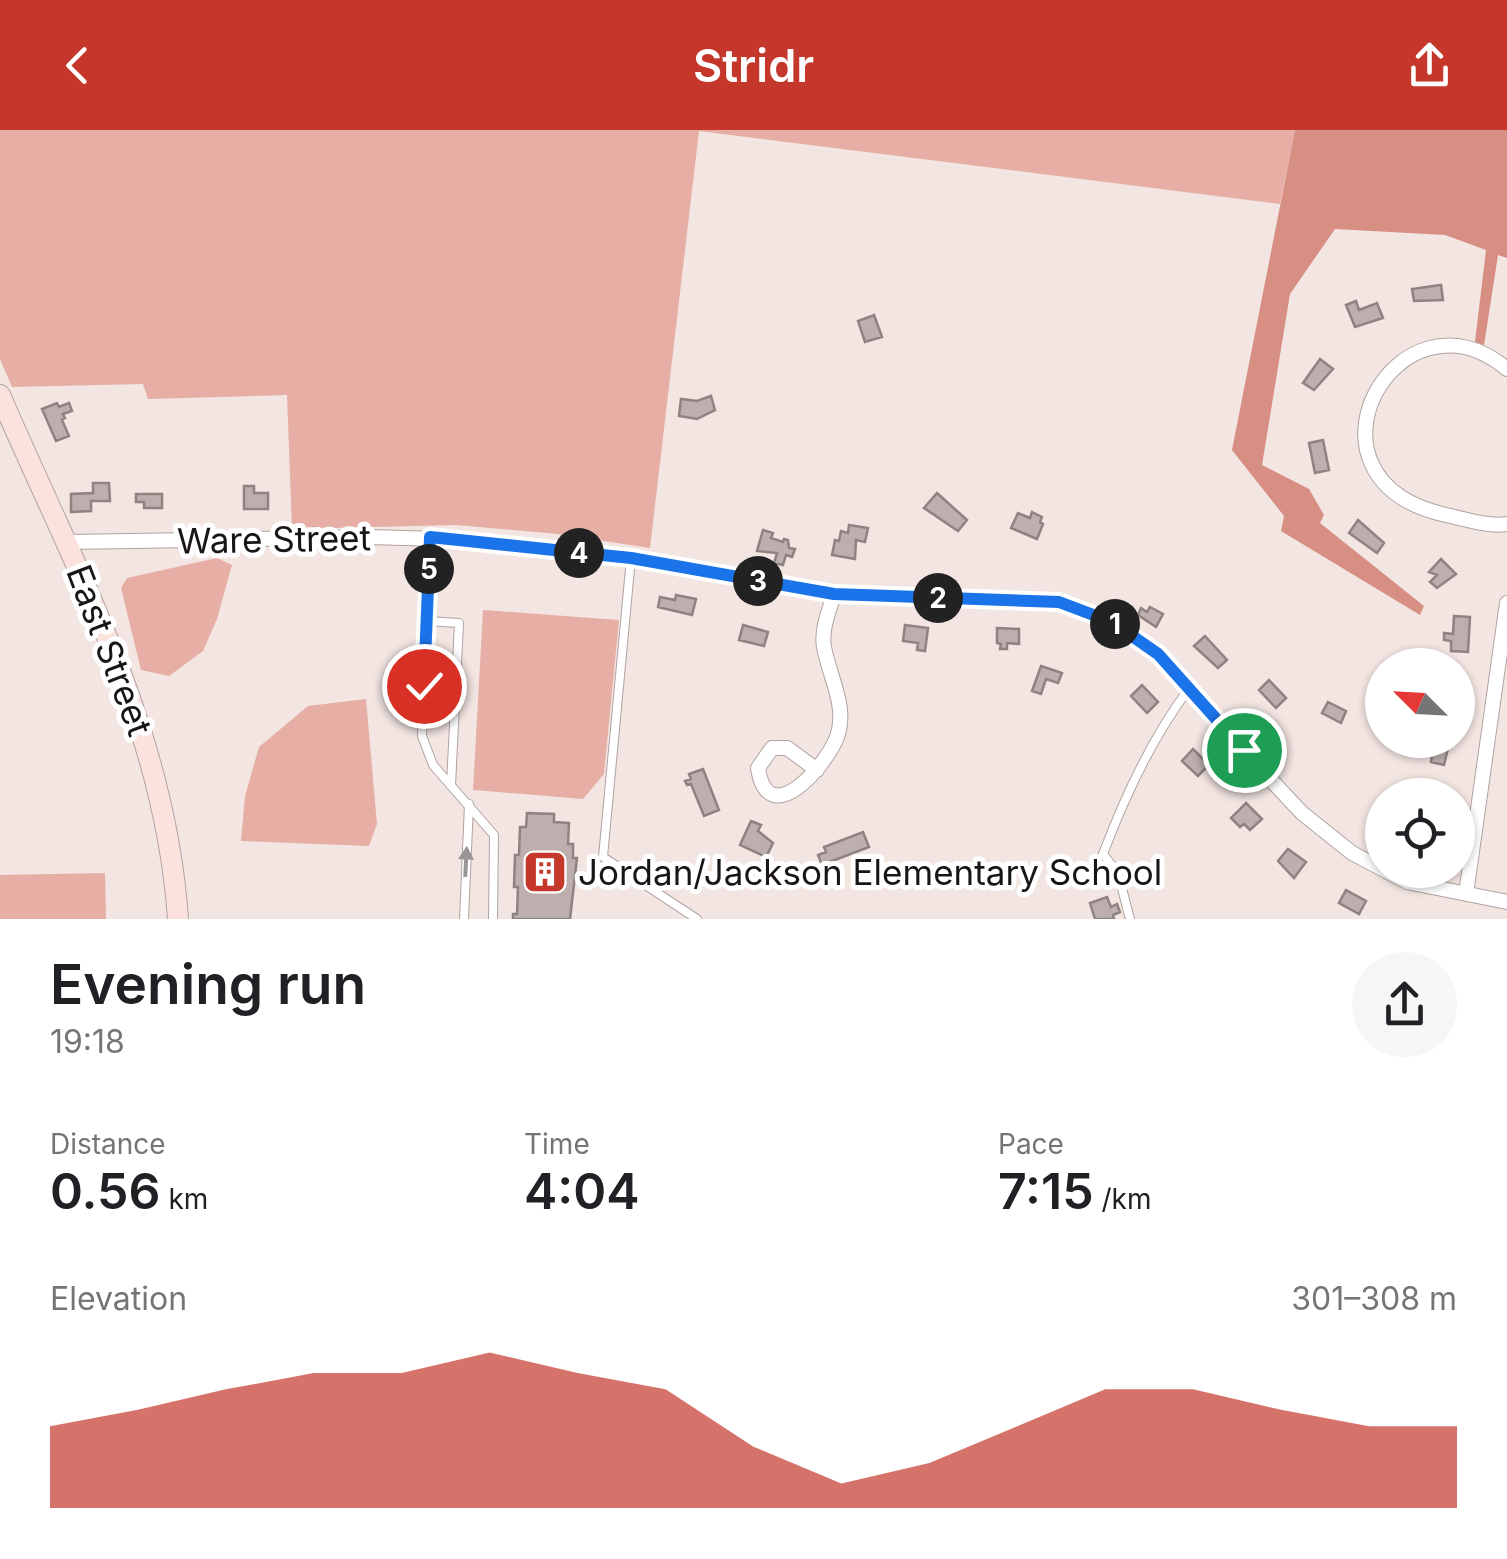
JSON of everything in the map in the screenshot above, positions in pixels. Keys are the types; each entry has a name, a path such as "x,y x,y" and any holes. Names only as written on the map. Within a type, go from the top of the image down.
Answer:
{"main road":[{"name":"East Street","path":"0,395 68,542 141,724 170,850 178,919"}],"street":[{"path":"1507,370 1495,359 1473,350 1445,347 1410,358 1393,367 1378,387 1368,406 1365,443 1384,484 1406,503 1507,524"},
{"name":"Ware Street","path":"68,542 430,537 631,558 834,594 1059,602 1112,622 1158,654 1302,813 1352,853 1407,882 1507,902"},
{"path":"816,770 838,735 840,710 823,629 834,594"},
{"path":"1466,894 1507,603"}],"lane":[{"path":"430,537 422,736 432,765 494,835 493,919"},
{"path":"631,558 603,857 697,919"},
{"path":"426,621 459,623 450,785"},
{"path":"1130,919 1118,874 1103,854 1123,802 1166,719 1188,690"},
{"path":"464,919 469,804"}],"shaded area":[{"path":"0,130 1295,130 1280,204 699,131 650,548 558,534 456,525 292,529 287,395 148,399 143,384 12,387 0,359"},
{"path":"1295,130 1507,130 1507,258 1498,255 1484,345 1475,342 1486,250 1445,235 1335,229 1290,294 1262,465 1309,489 1324,515 1320,523 1424,606 1420,615 1281,531 1284,516 1232,450"},
{"path":"217,558 232,565 217,619 203,651 169,676 141,670 121,588 127,578"},
{"path":"483,610 619,620 604,774 583,799 473,790"},
{"path":"366,699 377,824 369,846 241,841 245,796 259,747 308,706"},
{"path":"105,873 106,919 0,919 0,875"}],"building":[{"path":"1441,285 1443,300 1414,301 1412,289"},
{"path":"1356,301 1359,310 1377,303 1383,318 1355,327 1346,305"},
{"path":"874,315 882,337 865,342 858,321"},
{"path":"1320,359 1333,369 1314,390 1303,383"},
{"path":"711,396 715,410 697,419 679,416 681,399 697,401"},
{"path":"57,403 59,407 69,403 72,411 63,414 62,420 69,436 56,441 42,409"},
{"path":"1323,440 1329,470 1315,473 1309,443"},
{"path":"93,483 109,483 110,501 91,501 91,511 71,512 71,494 93,493"},
{"path":"244,486 254,486 254,493 268,493 268,509 244,509"},
{"path":"937,493 967,520 958,531 924,508"},
{"path":"136,494 162,494 162,508 144,508 144,502 136,502"},
{"path":"1032,512 1042,517 1037,539 1011,528 1018,513 1030,518"},
{"path":"1358,520 1384,543 1377,553 1349,533"},
{"path":"849,525 868,528 865,542 856,540 855,559 832,555 835,540 839,541 841,531 848,533"},
{"path":"763,530 773,533 771,538 788,540 789,548 795,549 792,557 786,555 783,565 774,563 777,553 757,551"},
{"path":"1441,559 1456,574 1437,588 1430,582 1437,575 1429,572"},
{"path":"676,595 696,599 692,615 658,607 660,597 675,600"},
{"path":"1150,607 1163,614 1156,627 1138,615 1141,608 1147,612"},
{"path":"1454,616 1470,617 1468,648 1451,648 1444,633 1453,634"},
{"path":"743,625 768,632 764,646 739,640"},
{"path":"905,625 928,628 925,651 917,650 918,643 903,641"},
{"path":"997,628 1019,629 1019,644 1007,643 1007,649 1000,649"},
{"path":"1205,636 1227,660 1218,668 1194,646"},
{"path":"1041,666 1062,673 1058,683 1046,679 1041,694 1032,691"},
{"path":"1269,680 1286,698 1276,708 1259,690"},
{"path":"1142,685 1158,702 1147,713 1131,696"},
{"path":"1328,702 1346,711 1341,723 1322,713"},
{"path":"1193,749 1209,765 1198,776 1182,761"},
{"path":"1432,758 1446,758 1444,765 1431,762"},
{"path":"703,769 719,810 704,816 691,784 685,781 691,779 689,774"},
{"path":"1246,803 1262,819 1250,830 1231,818"},
{"name":"Jordan/Jackson Elementary School","path":"527,813 554,814 554,822 569,823 568,844 573,844 573,858 577,858 570,919 513,919 513,914 517,914 518,887 514,887 515,855 519,855 520,827 526,827"},
{"path":"751,821 761,825 758,831 773,843 766,857 740,845"},
{"path":"863,832 869,847 822,865 818,855 826,852 824,847"},
{"path":"1288,849 1306,862 1294,878 1278,861"},
{"path":"1346,890 1366,901 1359,914 1339,903"},
{"path":"1107,897 1111,907 1117,904 1120,912 1113,915 1114,919 1095,919 1090,903"}],"place":[{"name":"Jordan/Jackson Elementary School","path":"545,872"}],"route":[{"path":"424,686 430,537 472,540 658,562 834,594 1059,602 1112,622 1158,654 1244,750"}]}
